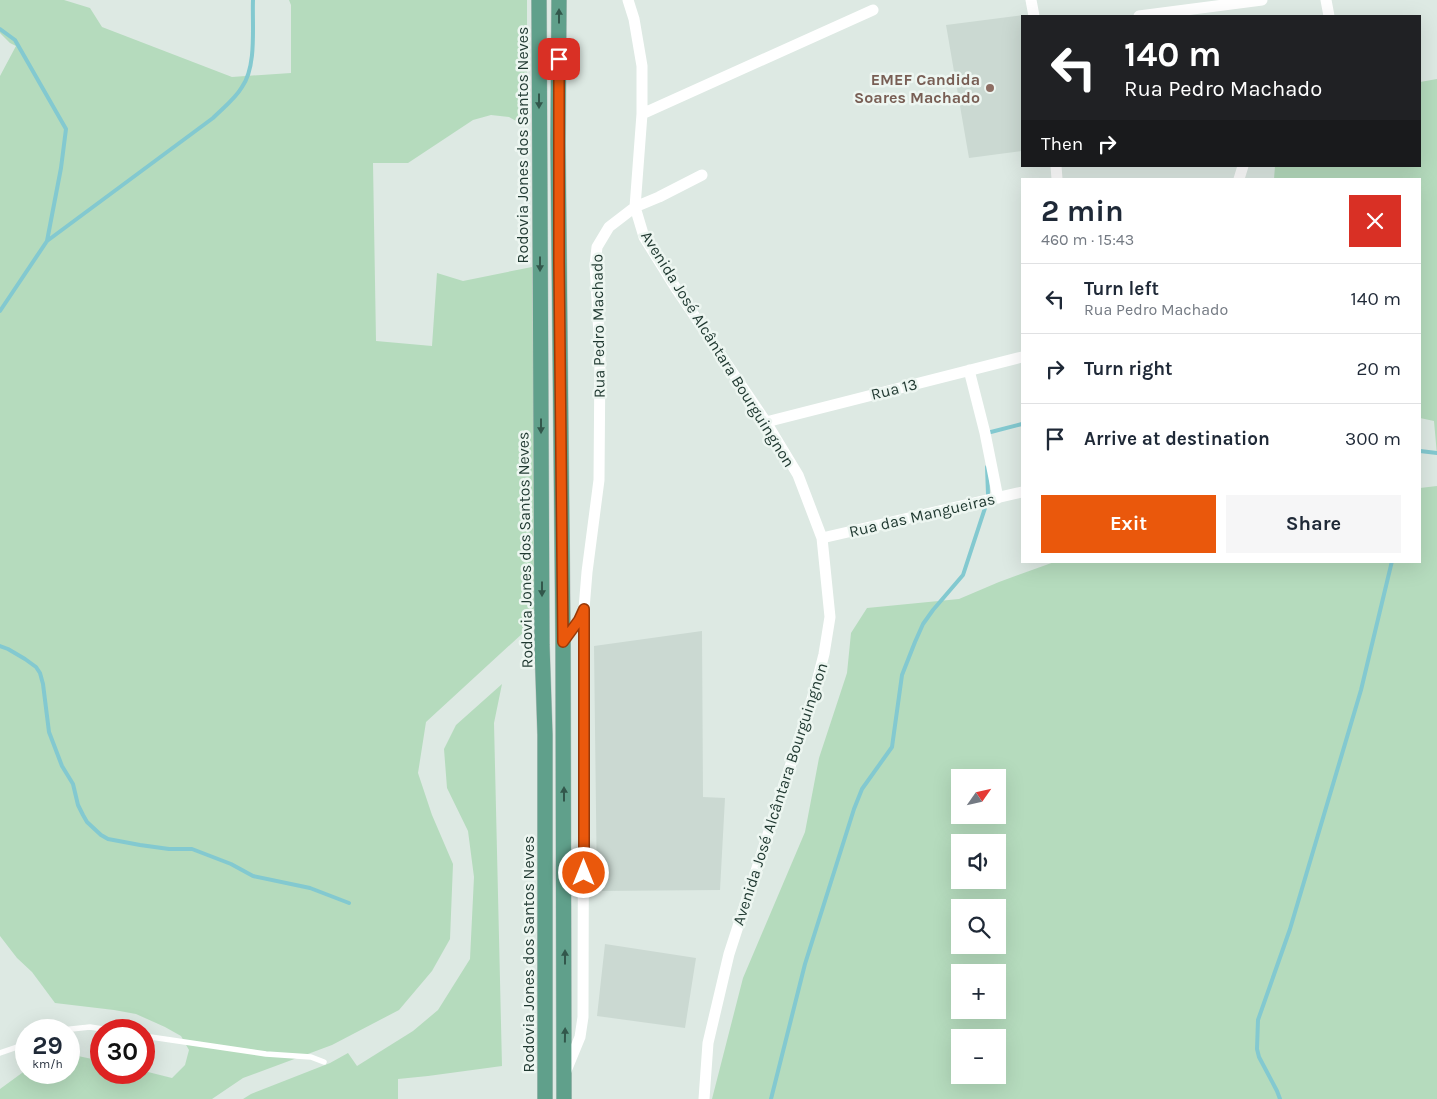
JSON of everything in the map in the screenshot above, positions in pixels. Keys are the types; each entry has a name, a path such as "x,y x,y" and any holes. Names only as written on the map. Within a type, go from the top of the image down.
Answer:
{"main road":[{"name":"Rodovia Jones dos Santos Neves","path":"539,0 542,635 545,735 545,1099"},
{"path":"559,0 558,183 563,642 564,1099"}],"street":[{"path":"628,0 634,19 642,66 642,114 635,207"},
{"path":"1031,0 1034,15"},
{"path":"1147,15 1262,0"},
{"path":"1326,0 1329,15"},
{"path":"642,114 873,10"},
{"name":"Rua Pedro Machado","path":"564,1076 580,1037 584,1017 584,609 598,480 600,353 595,270 597,247 609,227 635,207 702,175"},
{"name":"Avenida José Alcântara Bourguingnon","path":"635,207 641,229 648,244 766,422 798,475 822,538 830,617 824,654 814,693 729,954 708,1043 704,1099"},
{"name":"Rua 13","path":"766,422 1021,357"},
{"path":"969,370 985,433 998,498"},
{"name":"Rua das Mangueiras","path":"822,538 1021,492"},
{"name":"Rua Pedro Machado","path":"563,642 579,620 584,609"}],"lane":[{"path":"155,1038 266,1054 311,1057 324,1062"},
{"path":"0,1054 15,1048"}],"shaded area":[{"name":"EMEF Candida Soares Machado","path":"1021,15 1021,151 969,158 946,25"},
{"path":"702,631 703,797 725,798 720,890 597,891 594,646"},
{"path":"605,944 696,958 685,1028 597,1016"}],"green space":[{"path":"0,0 64,0 90,8 102,27 232,77 291,73 291,5 289,0 527,0 527,127 509,117 491,115 473,120 408,163 373,163 376,341 432,346 437,273 463,281 532,267 536,621 426,722 418,773 432,815 453,864 450,939 432,971 399,1010 332,1045 243,1078 212,1099 0,1099 0,1089 15,1078 15,1084 80,1084 80,1056 90,1059 90,1084 155,1084 155,1074 172,1078 185,1065 189,1050 181,1036 155,1023 155,1019 147,1019 136,1014 114,1010 55,1003 32,972 17,958 0,936 0,76 16,46 0,33"},
{"path":"1437,79 1437,455 1434,421 1421,418 1421,178 1274,178 1275,167 1421,167 1421,82"},
{"path":"1437,486 1437,1099 712,1099 743,978 805,832 819,758 847,673 851,633 867,608 959,599 1051,563 1421,563 1421,488"},
{"path":"502,684 494,723 502,1066 398,1079 398,1099 243,1099 251,1094 330,1063 348,1053 357,1066 413,1031 438,1010 470,959 474,877 468,831 447,788 444,749 456,725"}],"waterway":[{"path":"0,311 47,241 213,118 236,96 247,78 252,57 253,0"},
{"path":"0,29 15,40 66,129 61,168 47,241"},
{"path":"987,433 1021,424"},
{"path":"1421,451 1437,453"},
{"path":"987,467 988,494"},
{"path":"771,1099 805,964 854,809 862,789 892,747 902,675 923,624 963,575 986,505"},
{"path":"1280,1099 1259,1057 1257,1049 1258,1020 1290,929 1361,690 1392,563"},
{"path":"0,646 25,659 36,667 40,673 49,732 62,766 73,784 78,805 83,815 87,822 101,835 108,839 140,845 169,849 192,849 231,864 253,876 310,888 349,903"}],"place":[{"name":"EMEF Candida Soares Machado","path":"990,88"}],"route":[{"path":"559,59 558,143 563,642 579,620 584,609 584,873"}]}
